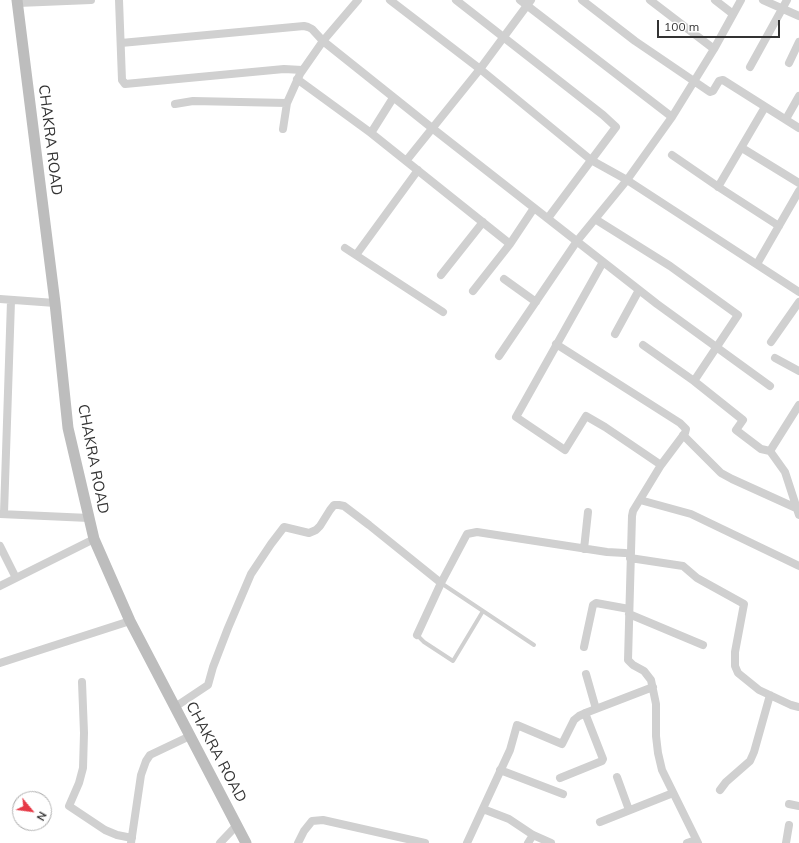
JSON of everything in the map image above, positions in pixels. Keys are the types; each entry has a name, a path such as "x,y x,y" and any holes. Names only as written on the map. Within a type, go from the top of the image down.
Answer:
{"main road":[{"name":"CHAKRA ROAD","path":"17,1 55,303 68,428 94,539 130,621 246,843"}],"street":[{"path":"17,1 91,0"},
{"path":"119,0 122,80 125,84 284,69 302,70"},
{"path":"283,130 287,104 302,70 323,41 358,0"},
{"path":"390,0 480,69 591,160 627,180 799,292"},
{"path":"456,0 603,115 616,127 548,218"},
{"path":"582,0 635,41 695,82 712,92 719,80 721,80 799,128"},
{"path":"650,0 714,49"},
{"path":"716,0 733,14"},
{"path":"499,356 577,241 627,180 672,117 695,82 741,0"},
{"path":"763,0 799,16"},
{"path":"750,67 787,0"},
{"path":"406,161 480,69 504,37 526,2 672,117"},
{"path":"121,42 304,26 312,29 323,41 394,98 603,262 770,386"},
{"path":"789,63 799,42"},
{"path":"297,79 371,133 510,244"},
{"path":"786,119 799,96"},
{"path":"371,133 394,98"},
{"path":"175,104 193,101 287,104"},
{"path":"718,187 765,107"},
{"path":"742,148 799,183"},
{"path":"672,155 718,187 779,226"},
{"path":"356,255 418,170"},
{"path":"757,264 799,191"},
{"path":"473,291 510,244 534,208"},
{"path":"596,219 670,266 738,315 694,381"},
{"path":"441,275 483,222"},
{"path":"345,248 443,312"},
{"path":"603,262 516,416 565,450 586,416 661,465"},
{"path":"504,279 536,302"},
{"path":"615,334 639,290"},
{"path":"0,299 55,303"},
{"path":"11,301 2,513 89,518"},
{"path":"770,342 799,302"},
{"path":"556,344 686,429 661,465 633,511 627,555 629,612 628,660 646,673 651,680 656,704 656,736 662,770 697,841 687,843"},
{"path":"643,345 694,381 743,420 736,430 761,449 770,451 785,472 798,511"},
{"path":"775,358 799,371"},
{"path":"0,379 9,376"},
{"path":"770,451 799,404"},
{"path":"683,435 721,472 732,479 798,511"},
{"path":"640,500 691,514 799,566"},
{"path":"175,707 208,685 213,667 228,628 251,574 284,527 309,533 316,530 320,526 334,505 339,504 369,525 441,583"},
{"path":"584,549 588,512"},
{"path":"417,635 441,583 467,534 472,532 627,555 683,566 697,578 744,604 736,652 736,666 738,673 759,690 799,707"},
{"path":"0,586 94,539"},
{"path":"0,546 16,578"},
{"path":"584,647 593,605 596,603 629,612 703,645"},
{"path":"0,663 130,621"},
{"path":"586,674 596,709"},
{"path":"82,682 84,733 83,768 79,783 69,806 105,830 131,840 141,775 146,761 150,755 190,736"},
{"path":"467,843 510,750 518,725 562,744 574,720 585,713 653,687"},
{"path":"720,790 726,782 750,761 754,752 770,695"},
{"path":"560,778 602,761 603,759 585,713"},
{"path":"500,770 563,794"},
{"path":"617,777 629,810"},
{"path":"600,822 673,793"},
{"path":"789,804 799,806"},
{"path":"483,809 509,819 532,835 551,843"},
{"path":"298,843 304,831 312,821 322,820 425,843"},
{"path":"220,843 237,825"},
{"path":"786,843 789,825"},
{"path":"528,843 532,835"}],"lane":[{"path":"441,583 534,645"},
{"path":"417,635 424,642 453,660 483,611"}]}
